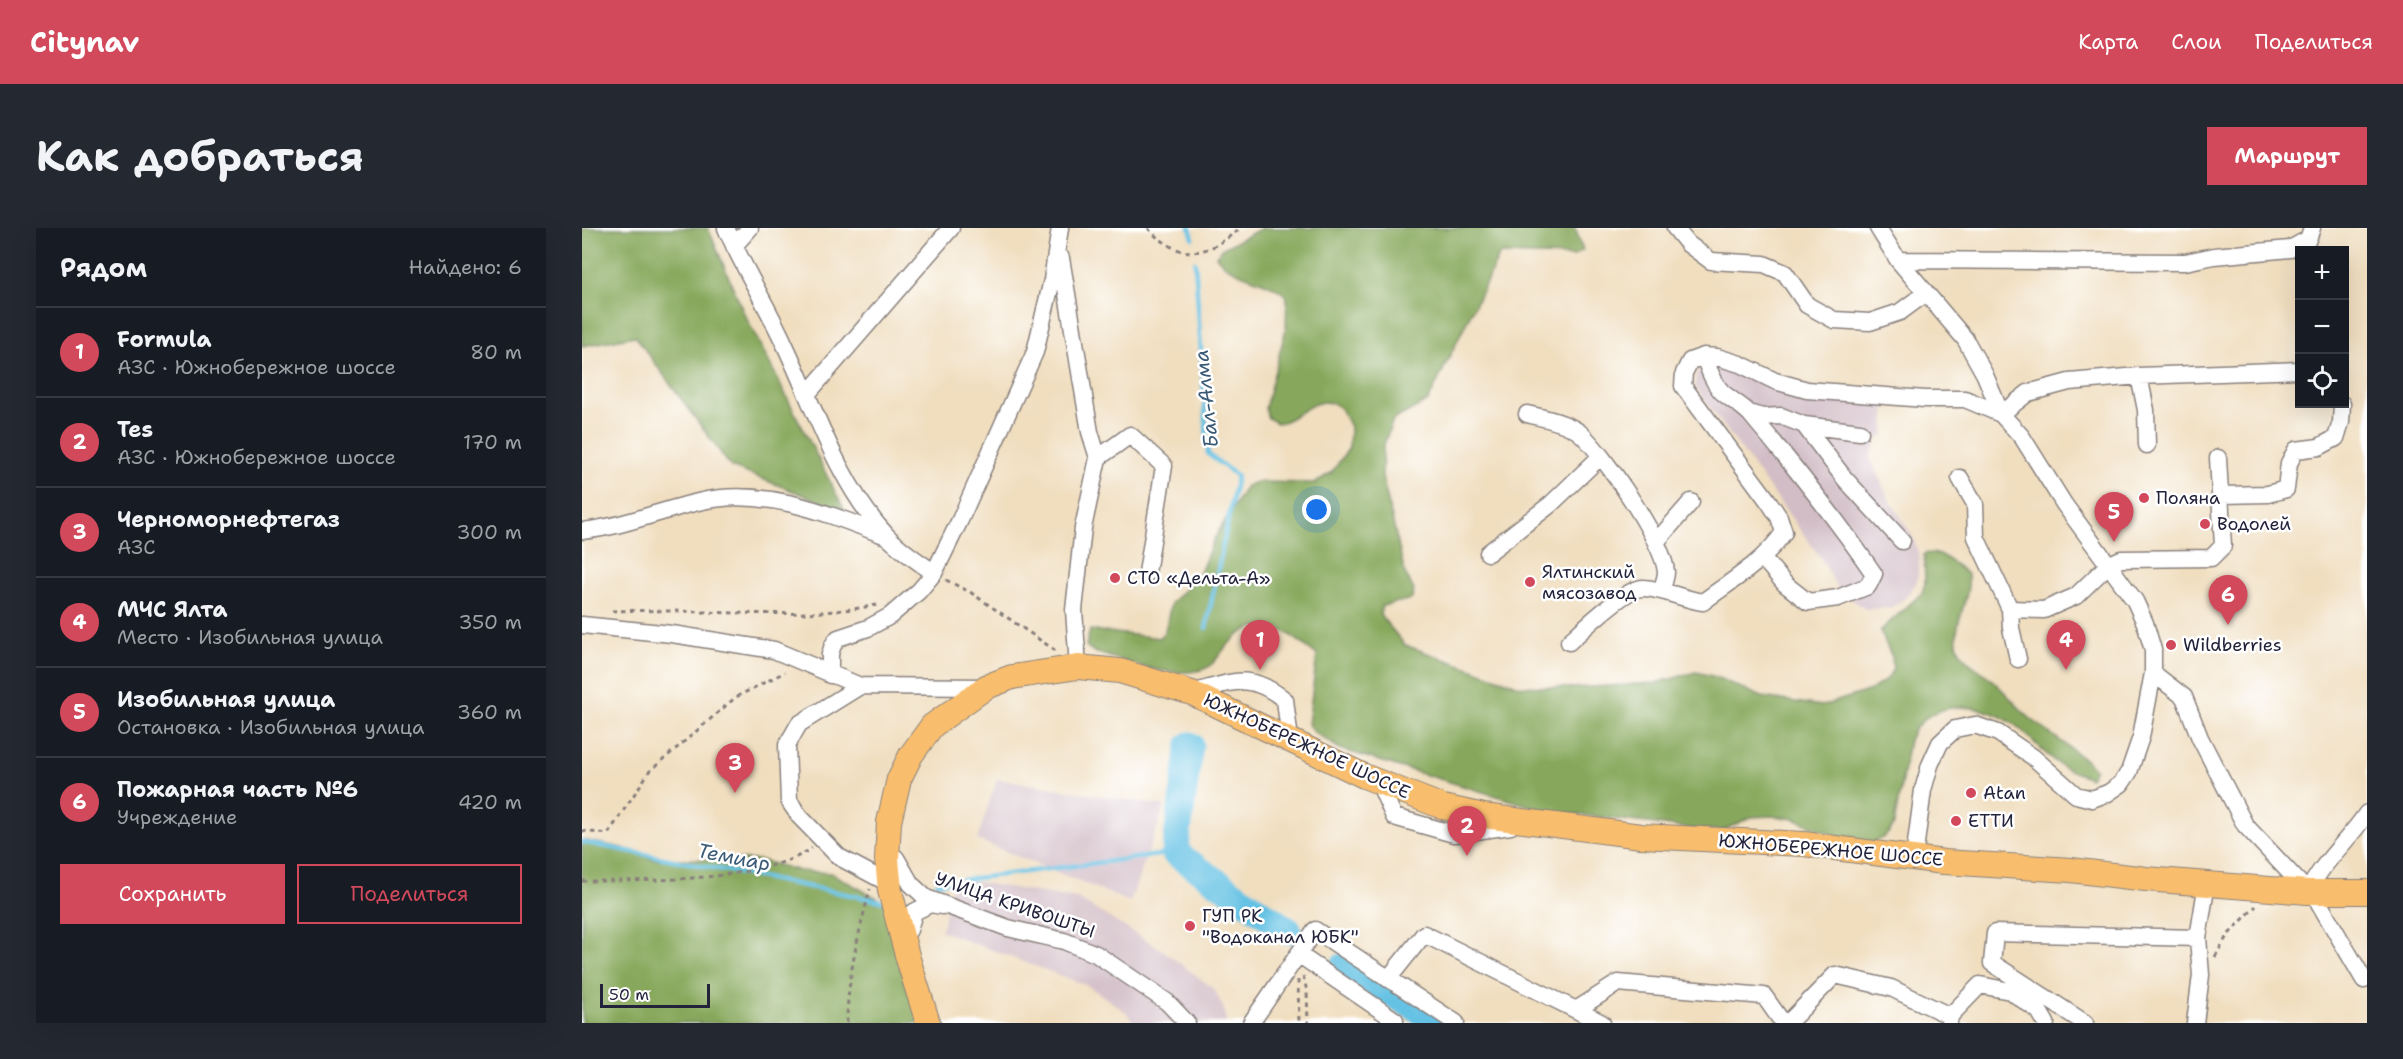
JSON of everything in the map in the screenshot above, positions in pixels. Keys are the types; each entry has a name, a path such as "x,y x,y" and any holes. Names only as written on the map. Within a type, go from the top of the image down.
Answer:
{"highway":[{"name":"ЮЖНОБЕРЕЖНОЕ ШОССЕ","path":"928,1023 908,959 888,872 889,822 899,779 911,755 932,726 986,687 1012,677 1078,667 1120,671 1192,693 1339,765 1443,807 1484,816 1641,836 1804,844 1942,864 2262,900 2314,898 2367,892"},
{"name":"ЮЖНОБЕРЕЖНОЕ ШОССЕ","path":"936,1023 909,930 888,872 905,781 928,741 964,707 989,690 1006,682 1078,670 1120,674 1194,697 1322,760 1441,809 1520,825 1645,839 1775,845 1856,852 1914,858 1942,864 2071,870 2367,904"}],"street":[{"path":"726,228 775,323 808,393 833,454 852,489 887,536 934,573"},
{"path":"734,246 750,228"},
{"path":"808,393 951,228"},
{"path":"830,675 830,654 838,638 868,628 890,616 919,591 934,573 1035,352 1059,246 1060,228"},
{"path":"1675,228 1688,244 1711,261 1764,264 1785,273 1807,305 1834,320 1870,322 1900,312 1926,293"},
{"path":"1878,228 1898,260 1965,339 1985,375 2001,414 2022,437 2064,504 2135,601 2145,623 2153,650 2153,673 2141,737 2129,772 2121,784 2108,793 2092,799 2076,795 2033,757 1998,733 1975,724 1955,729 1940,743 1930,765 1923,790 1914,858"},
{"path":"1898,260 2185,262 2214,256 2290,249 2308,239 2312,228"},
{"path":"1059,246 1090,432 1098,458 1083,528 1074,610 1078,667"},
{"path":"1569,642 1621,598 1640,587 1662,590 1687,600 1703,602 1762,557 1784,532 1779,517 1683,386 1684,373 1690,361 1704,356 1717,357 1740,364 1774,381 1808,390 1925,399 1965,399 2001,414"},
{"path":"1704,356 1709,371 1721,391 1749,413 1805,480 1874,574 1868,586 1838,598 1808,602 1785,584 1762,557"},
{"path":"2001,414 2028,393 2069,382 2139,376 2295,370"},
{"path":"2139,376 2146,410 2147,445"},
{"path":"2221,495 2268,494 2286,489 2289,463 2296,450 2319,447 2336,438 2341,422 2342,408"},
{"path":"1749,413 1762,417 1781,416 1804,425 1860,432"},
{"path":"1527,414 1578,431 1600,458 1646,520 1666,572 1662,590"},
{"path":"1804,425 1845,479 1902,541"},
{"path":"1098,458 1130,435 1164,466 1147,573"},
{"path":"1488,553 1551,504 1600,458"},
{"path":"2010,609 2044,610 2076,596 2108,565 2121,559 2211,558 2223,546 2218,458"},
{"path":"1960,478 1975,504 1976,537 2010,609 2011,627 2018,659"},
{"path":"582,531 615,526 699,501 741,496 807,507 887,536"},
{"path":"1656,542 1691,502"},
{"path":"582,625 672,634 774,650 860,686 986,687"},
{"path":"2153,673 2184,697 2200,738 2245,825 2314,898 2364,980"},
{"path":"1192,693 1239,680 1255,681 1272,689 1285,699 1290,740"},
{"path":"860,686 799,724 787,744 789,801 800,817 839,857 888,872"},
{"path":"2314,898 2316,874 2354,832 2367,813"},
{"name":"УЛИЦА КРИВОШТЫ","path":"888,872 911,884 926,898 1008,928 1064,941 1096,954 1167,1002 1187,1023"},
{"path":"2195,1023 2200,985 2198,938 2205,895"},
{"path":"909,930 914,912 930,904 958,909"},
{"path":"1251,1023 1315,930 1456,1023"},
{"path":"2085,1023 1992,963 1995,933 2198,938"},
{"path":"1388,979 1424,934 1602,1023"},
{"path":"1295,958 1395,1020 1395,1023"},
{"path":"1576,1010 1618,983 1764,996 1786,1023 1835,975 1891,988 1950,1020 1980,985 2010,991 2039,1011 2046,1023"}],"path":[{"path":"1148,228 1153,234 1184,252 1201,252 1223,241 1241,228"},
{"path":"934,573 970,592 1078,667"},
{"path":"606,611 688,610 776,613 878,605"},
{"path":"582,831 608,834 649,772 736,697 804,662"},
{"path":"582,881 627,881 713,875 754,869 799,857 822,840"},
{"path":"847,1023 847,999 865,908 888,872"},
{"path":"2200,985 2227,936 2262,900"},
{"path":"1295,958 1299,983 1299,1023"},
{"path":"1295,958 1307,991 1308,1023"}],"shaded area":[{"path":"1710,364 1886,402 1884,435 1877,440 1870,458 1889,499 1911,533 1920,556 1917,582 1905,598 1890,608 1865,609 1838,589 1821,558 1695,387 1696,373"},
{"path":"997,779 1165,806 1130,902 977,840"},
{"path":"954,878 1078,899 1164,951 1214,989 1224,1009 1226,1023 1134,1023 1126,1012 1088,986 941,931"}],"green space":[{"path":"582,228 708,228 743,311 845,511 731,467 635,336 582,346"},
{"path":"1262,228 1575,228 1583,250 1574,256 1500,254 1428,401 1393,420 1383,447 1382,476 1405,573 1414,590 1412,599 1382,606 1380,615 1405,645 1520,686 1575,688 1656,683 1696,672 1716,677 1762,697 1822,706 1871,690 1888,678 1893,668 1892,657 1880,631 1922,593 1925,583 1924,554 1936,554 1948,559 1968,575 1967,592 1957,635 1957,643 1962,654 2030,718 2095,769 2090,778 2060,765 2015,725 2002,717 1987,711 1956,707 1929,716 1917,726 1909,740 1894,825 1884,837 1870,843 1859,845 1794,819 1772,816 1751,817 1724,830 1703,830 1543,810 1340,749 1314,732 1308,724 1317,655 1282,630 1271,626 1249,629 1237,636 1208,667 1188,672 1160,671 1094,652 1086,646 1090,630 1160,638 1165,631 1171,603 1199,575 1214,539 1246,486 1256,482 1315,483 1332,472 1349,448 1350,427 1341,409 1333,403 1322,402 1312,405 1286,421 1277,423 1268,418 1265,408 1286,329 1287,297 1279,290 1232,270 1216,256 1223,248"},
{"path":"582,840 623,848 653,859 760,860 800,871 831,873 886,903 921,1023 582,1023"}],"waterway":[{"name":"Бал-Алма","path":"1190,228 1193,238"},
{"name":"Бал-Алма","path":"1195,262 1208,454 1237,476 1206,628"},
{"name":"Бал-Алма","path":"1190,745 1175,853 1289,931"},
{"name":"Темиар","path":"582,842 881,901"},
{"name":"Темиар","path":"937,883 1175,853"},
{"name":"Бал-Алма","path":"1344,966 1441,1023"}],"place":[{"name":"Поляна","path":"2144,498"},
{"name":"Водолей","path":"2205,524"},
{"name":"Изобильная улица","path":"2114,542"},
{"name":"СТО «Дельта-А»","path":"1115,578"},
{"name":"Ялтинский мясозавод","path":"1530,582"},
{"name":"Пожарная часть №6","path":"2228,625"},
{"name":"Wildberries","path":"2171,645"},
{"name":"Formula","path":"1260,670"},
{"name":"МЧС Ялта","path":"2066,670"},
{"name":"Черноморнефтегаз","path":"735,793"},
{"name":"Atan","path":"1971,793"},
{"name":"ЕТТИ","path":"1956,821"},
{"name":"Tes","path":"1467,856"},
{"name":"ГУП РК \"Водоканал ЮБК\"","path":"1190,926"}]}
